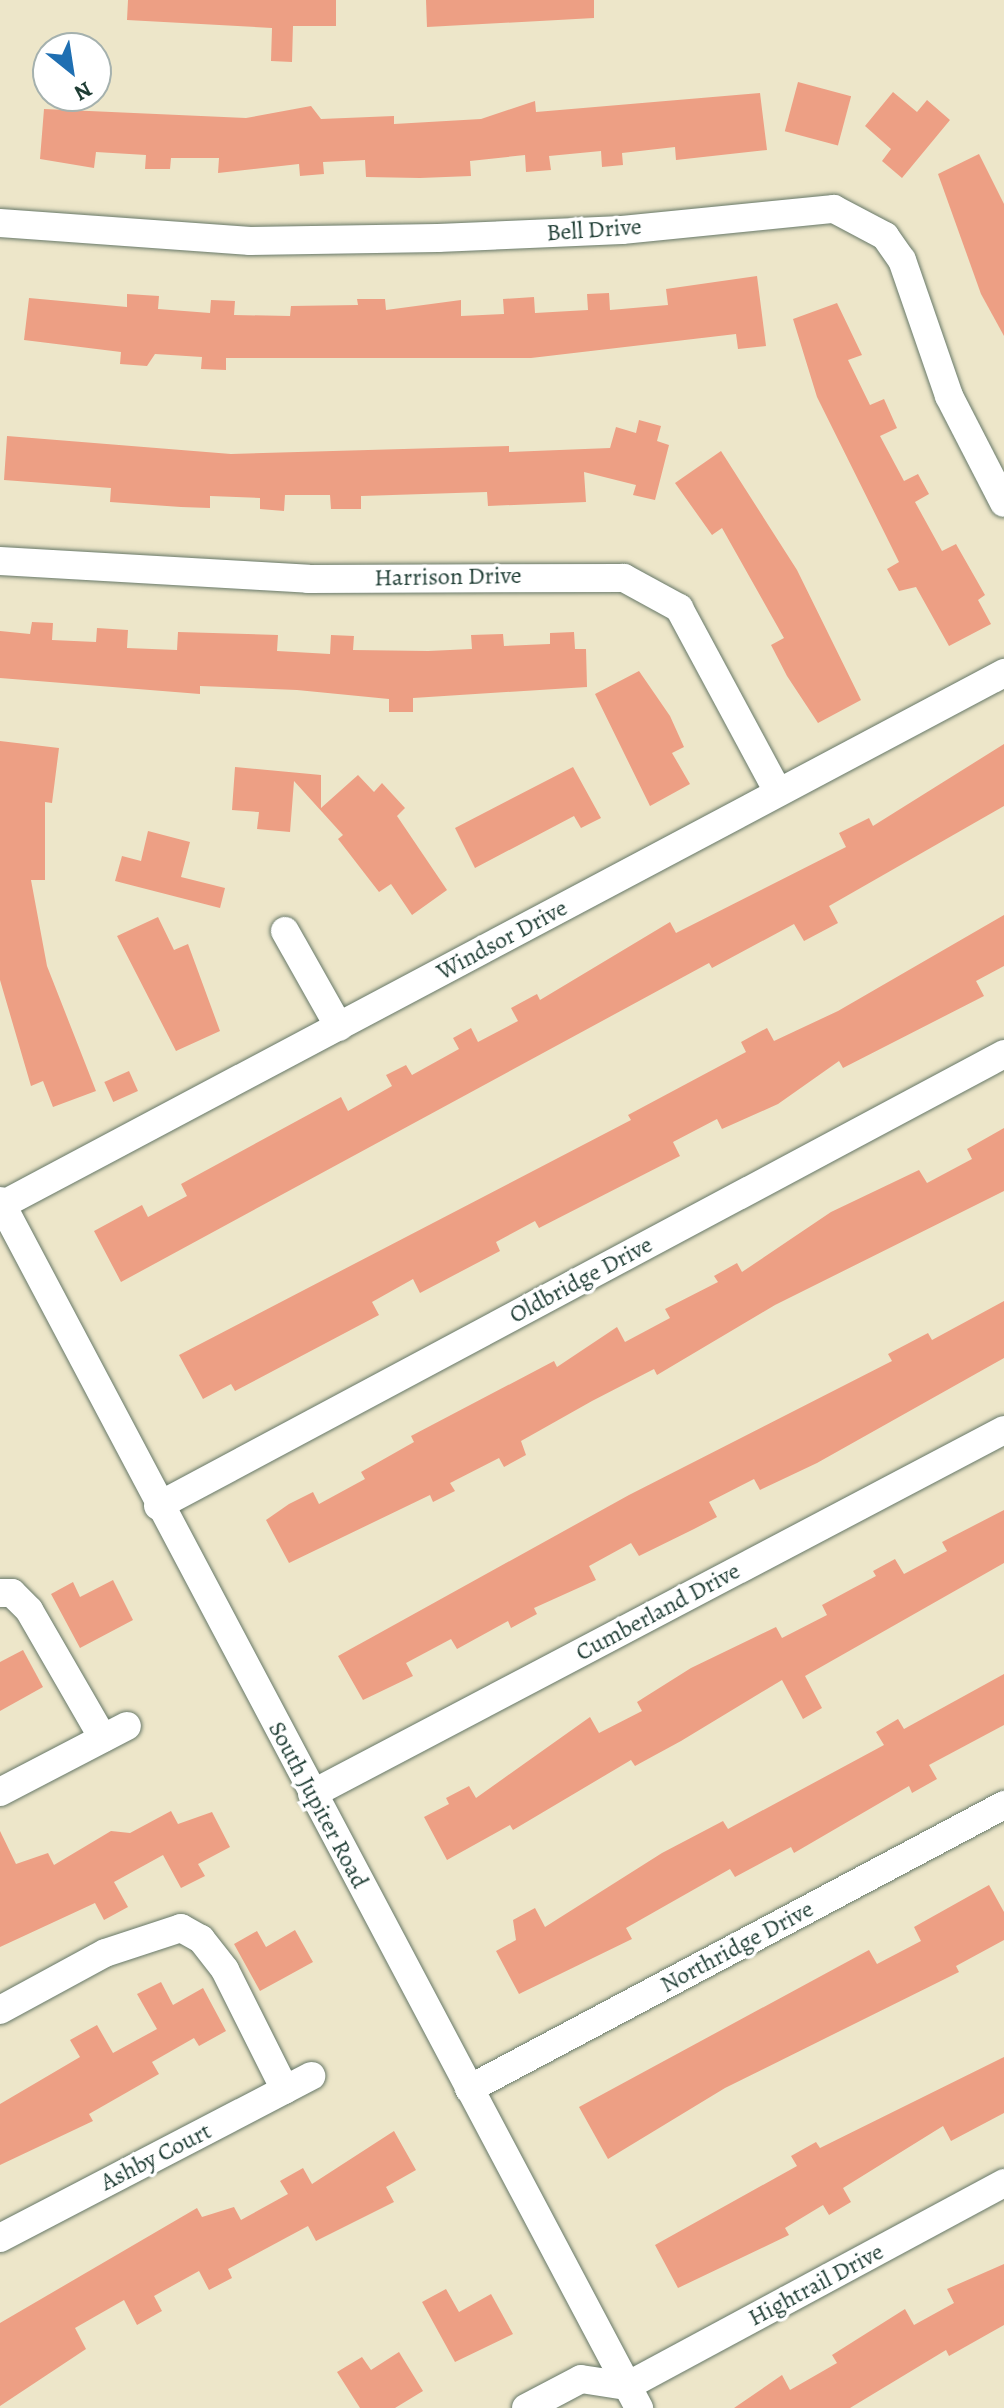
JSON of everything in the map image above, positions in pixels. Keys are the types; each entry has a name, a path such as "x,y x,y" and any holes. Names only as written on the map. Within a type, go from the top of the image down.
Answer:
{"street":[{"name":"Bell Drive","path":"0,223 250,241 438,238 622,230 834,209 885,236 902,260 949,396 1004,503"},
{"name":"Harrison Drive","path":"0,561 308,579 624,578 679,608 778,792"},
{"name":"Windsor Drive","path":"1,1204 1004,673"},
{"path":"285,931 339,1027"},
{"name":"Oldbridge Drive","path":"158,1506 1004,1054"},
{"name":"South Jupiter Road","path":"1,1204 469,2089 628,2401"},
{"name":"Cumberland Drive","path":"312,1794 1004,1430"},
{"path":"0,1593 12,1593 29,1610 115,1732 0,1792"},
{"name":"Northridge Drive","path":"469,2089 1004,1805"},
{"path":"0,2010 105,1953 181,1928 201,1939 225,1970 285,2090"},
{"name":"Ashby Court","path":"0,2238 311,2076"},
{"name":"Hightrail Drive","path":"628,2401 1004,2183"},
{"path":"526,2408 581,2379 628,2401"}],"building":[{"path":"128,0 336,0 336,26 293,26 292,62 271,61 272,28 127,20"},
{"path":"426,0 594,0 594,18 427,27"},
{"path":"798,82 851,96 838,145 785,131"},
{"path":"893,92 917,112 927,100 950,120 902,178 882,161 891,149 865,126"},
{"path":"760,93 767,150 676,160 675,147 622,153 623,165 602,167 601,151 549,156 551,170 526,172 525,155 470,161 471,176 420,178 366,177 365,160 323,162 324,174 300,176 299,164 218,173 219,158 171,158 170,169 145,169 146,155 96,152 94,168 40,159 44,112 246,118 311,106 321,119 394,116 394,124 481,119 535,101 536,112"},
{"path":"979,154 1004,204 1004,336 981,294 938,174"},
{"path":"757,276 766,346 738,349 736,334 531,358 226,358 226,370 201,369 202,357 155,354 147,366 120,364 121,352 24,340 29,298 127,307 127,294 159,296 158,309 210,313 211,300 235,301 234,315 290,316 291,306 358,305 357,299 385,299 386,310 461,300 461,316 504,314 503,299 534,297 535,313 588,310 587,294 609,293 610,310 668,305 666,289"},
{"path":"837,303 862,355 848,360 870,405 884,399 897,428 880,436 904,481 918,474 929,494 915,502 942,551 956,544 985,595 978,600 991,624 949,646 916,587 899,591 887,569 899,562 817,397 793,319"},
{"path":"639,420 661,426 657,441 669,445 655,500 633,495 636,485 584,472 586,502 488,506 487,492 361,496 361,509 331,509 330,495 285,495 284,511 260,509 260,498 210,496 210,508 181,507 110,502 111,488 4,480 7,436 231,454 509,446 509,452 610,448 616,427 636,433"},
{"path":"721,451 797,570 861,700 818,723 771,645 784,638 722,528 712,535 675,483"},
{"path":"32,622 53,623 52,640 96,642 97,628 128,630 127,648 177,650 178,632 278,635 277,651 330,654 331,635 354,636 353,650 428,651 472,649 471,635 503,634 504,646 550,644 550,633 574,632 575,649 586,649 587,687 413,698 413,712 389,712 389,699 297,690 200,686 200,694 0,678 0,631 30,634"},
{"path":"639,671 670,716 684,747 672,753 690,784 650,806 595,694"},
{"path":"0,741 59,748 52,803 45,802 45,880 31,880 47,966 96,1091 53,1107 43,1081 31,1086 0,980"},
{"path":"1004,744 1004,806 829,906 838,923 804,941 794,924 712,968 709,963 121,1282 94,1231 142,1205 148,1217 187,1196 181,1184 341,1097 348,1111 392,1086 386,1075 406,1065 412,1075 459,1049 453,1038 471,1028 478,1042 518,1021 511,1008 537,994 540,1000 670,922 676,933 846,847 839,833 869,818 873,826"},
{"path":"235,767 321,775 321,808 358,775 374,792 382,783 405,808 397,816 447,890 412,915 391,884 379,892 338,839 343,835 294,781 290,832 257,829 259,812 232,810"},
{"path":"573,767 601,818 581,828 574,816 475,868 455,828"},
{"path":"148,831 190,842 181,877 225,888 220,908 115,881 122,856 141,861"},
{"path":"1004,915 1004,966 976,981 984,996 843,1068 839,1061 778,1104 722,1129 717,1119 673,1142 680,1156 539,1228 535,1221 496,1242 500,1251 420,1293 413,1279 372,1302 379,1315 235,1391 231,1384 203,1399 179,1355 631,1120 628,1115 746,1052 741,1042 767,1028 774,1041 838,1011"},
{"path":"158,917 174,950 188,944 220,1031 176,1051 117,936"},
{"path":"129,1071 138,1091 113,1102 104,1082"},
{"path":"1004,1128 1004,1191 775,1305 657,1375 654,1369 592,1401 521,1441 526,1455 504,1467 499,1458 450,1483 455,1491 433,1502 430,1495 289,1563 266,1520 289,1504 313,1492 319,1504 365,1479 361,1472 414,1442 411,1436 554,1361 557,1367 617,1327 625,1342 670,1318 665,1309 718,1282 714,1276 737,1263 742,1272 831,1212 919,1170 927,1183 972,1159 967,1149"},
{"path":"1004,1301 1004,1358 817,1463 760,1490 754,1479 709,1502 717,1517 694,1529 639,1556 631,1543 589,1566 596,1580 534,1608 537,1614 511,1628 508,1621 457,1649 451,1639 406,1663 413,1676 363,1700 338,1656 629,1495 892,1361 888,1354 928,1333 932,1340"},
{"path":"1004,1510 1004,1563 805,1676 822,1708 803,1719 782,1680 635,1766 631,1760 513,1830 510,1825 447,1860 424,1817 449,1804 446,1798 469,1786 476,1798 590,1717 599,1733 642,1711 637,1702 691,1668 776,1627 782,1638 827,1615 822,1605 876,1576 873,1571 895,1559 904,1574 947,1551 942,1542"},
{"path":"113,1580 133,1620 80,1648 51,1594 73,1582 80,1597"},
{"path":"23,1650 43,1687 0,1711 0,1662"},
{"path":"1004,1674 1004,1725 929,1765 937,1779 912,1793 909,1786 794,1853 791,1847 735,1877 730,1869 626,1928 632,1939 519,1994 496,1951 516,1940 513,1920 535,1908 545,1927 662,1853 723,1821 728,1829 884,1745 876,1732 898,1719 904,1729"},
{"path":"171,1811 178,1824 212,1812 230,1847 198,1864 205,1876 181,1888 163,1855 114,1882 128,1907 104,1920 95,1903 0,1947 0,1831 16,1864 48,1853 54,1865 111,1831 130,1833"},
{"path":"989,1885 1004,1912 1004,1940 956,1966 959,1972 725,2088 608,2159 579,2107 869,1950 877,1964 921,1941 914,1927"},
{"path":"295,1930 313,1962 260,1991 234,1944 257,1931 266,1947"},
{"path":"161,1982 173,2005 203,1988 226,2031 199,2046 194,2038 152,2062 159,2074 89,2114 93,2121 0,2165 0,2104 80,2057 70,2040 97,2025 113,2053 157,2029 137,1994"},
{"path":"1004,2057 1004,2113 951,2141 943,2126 843,2188 851,2202 829,2215 823,2205 785,2228 789,2235 678,2288 655,2245 797,2166 791,2156 816,2142 820,2148"},
{"path":"394,2131 416,2170 386,2187 394,2202 316,2241 308,2226 228,2269 232,2278 209,2290 199,2271 154,2296 162,2311 137,2325 124,2300 75,2328 86,2349 0,2406 0,2323 197,2208 202,2217 234,2207 241,2220 288,2194 280,2181 303,2168 312,2184"},
{"path":"1004,2264 1004,2325 949,2356 946,2350 850,2408 734,2408 782,2375 790,2390 837,2363 832,2355 905,2309 914,2325 954,2303 947,2289"},
{"path":"446,2289 459,2312 491,2294 513,2334 455,2362 422,2302"},
{"path":"399,2352 423,2391 395,2408 360,2408 337,2372 362,2357 371,2370"}]}
